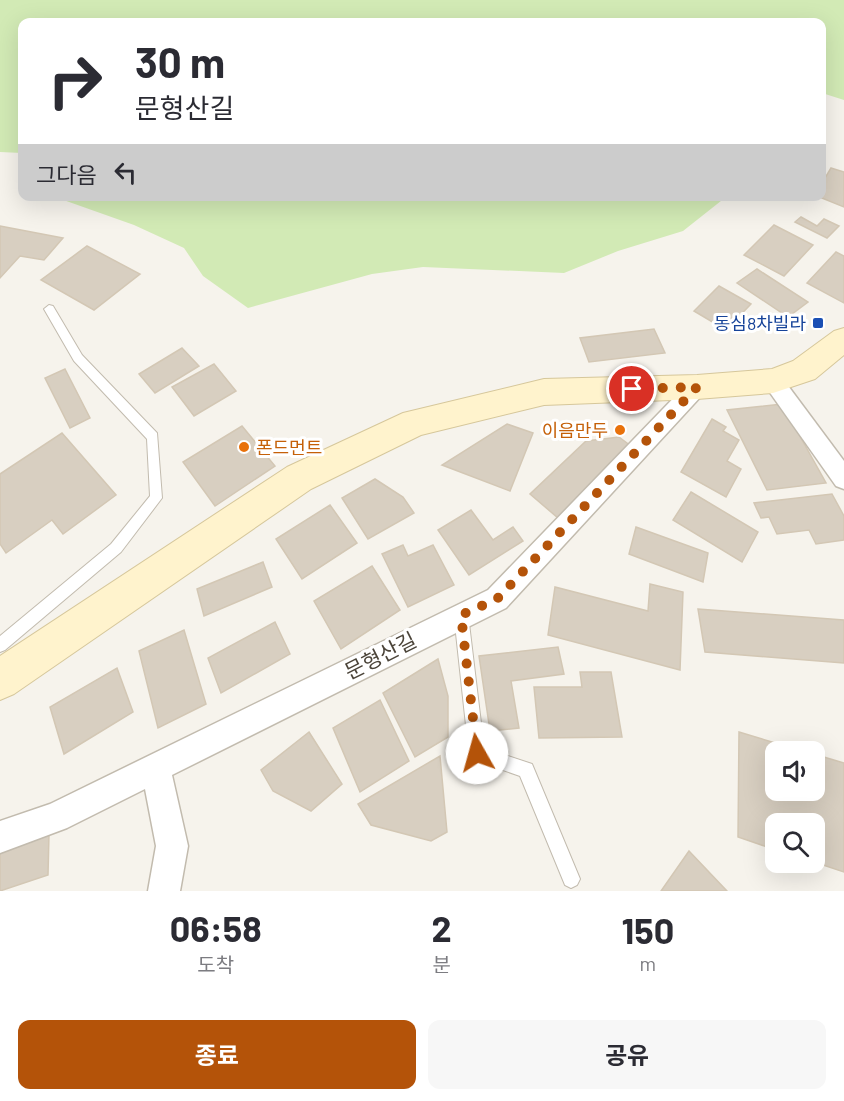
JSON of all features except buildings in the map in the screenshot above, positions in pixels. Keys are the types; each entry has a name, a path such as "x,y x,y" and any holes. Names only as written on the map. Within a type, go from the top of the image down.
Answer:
{"street":[{"path":"0,680 299,478 414,423 544,392 697,387 773,381 804,370 844,339"},
{"path":"773,381 844,479"},
{"name":"문형산길","path":"0,837 56,817 497,599 697,387"},
{"path":"154,767 172,846 164,891"}],"lane":[{"path":"0,645 116,548 156,498 153,437 78,358 49,309"},
{"path":"461,615 477,753 526,771 571,879"}],"green space":[{"path":"0,0 844,0 844,100 826,94 826,18 18,18 18,153 0,152"},
{"path":"66,201 721,201 683,231 618,251 564,273 423,267 372,274 248,308 203,276 184,248 134,225"}],"place":[{"name":"동심8차빌라","path":"818,323"},
{"name":"이음만두","path":"620,430"},
{"name":"폰드먼트","path":"244,447"}],"route":[{"path":"477,753 461,615 497,599 697,387 632,389"}]}
